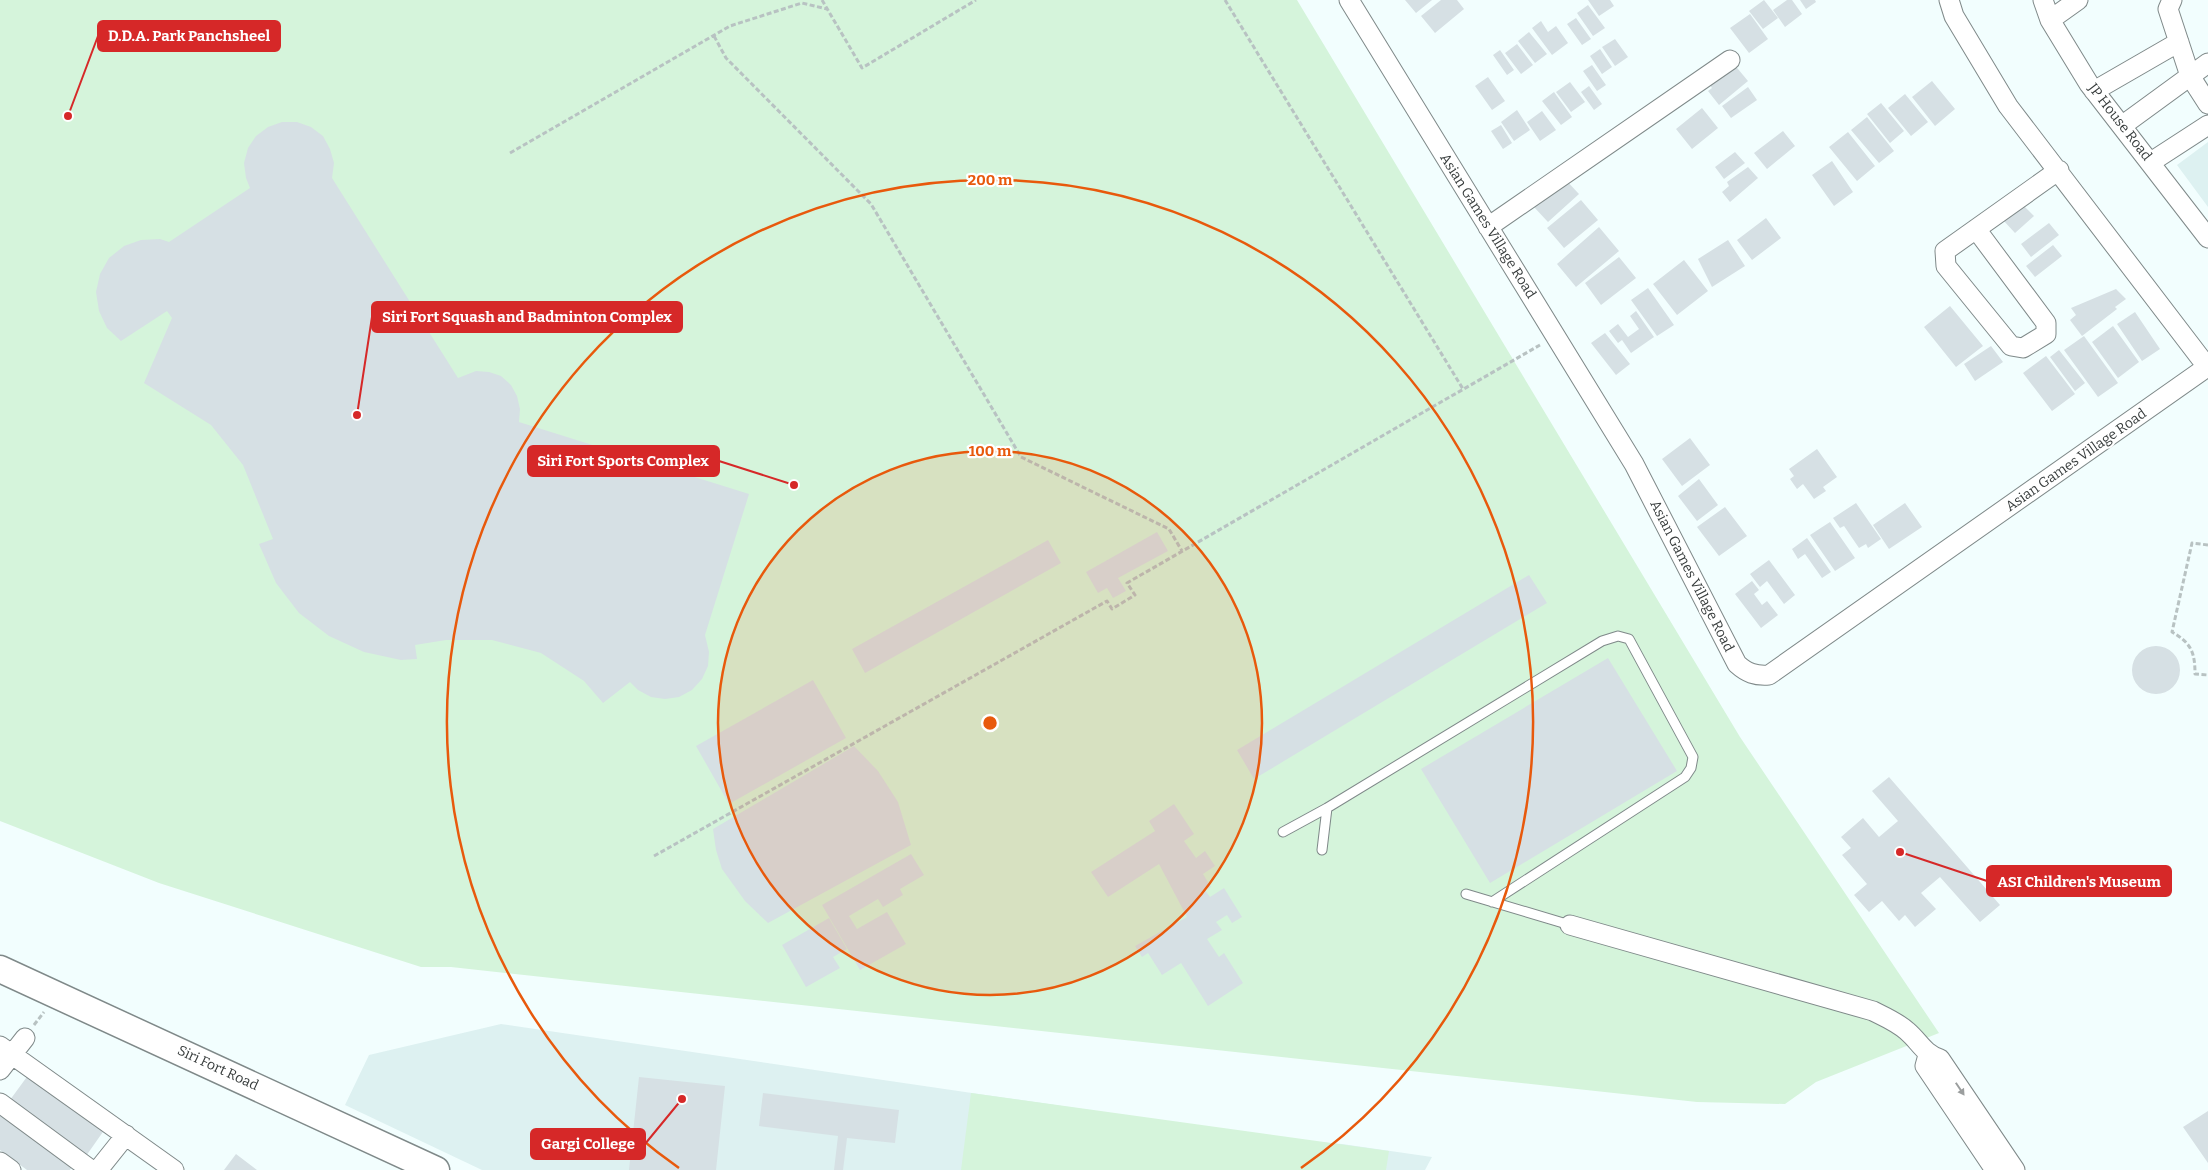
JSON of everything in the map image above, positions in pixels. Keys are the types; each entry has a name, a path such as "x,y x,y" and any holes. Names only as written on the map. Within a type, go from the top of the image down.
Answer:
{"street":[{"name":"Asian Games Village Road","path":"1348,0 1634,464 1737,664 1745,671 1757,676 1770,675 2208,368 2008,106 1954,16 1949,0"},
{"name":"JP House Road","path":"2043,0 2050,20 2094,91 2123,125 2208,238"},
{"path":"2050,20 2078,0"},
{"path":"2172,0 2168,9 2190,76 2208,104"},
{"path":"2094,91 2179,42"},
{"path":"1488,227 1730,60"},
{"path":"2123,125 2208,63"},
{"path":"2151,162 2208,125"},
{"path":"1976,229 2046,323 2046,334 2024,348 2011,346 1946,266 1945,251 2058,170"},
{"path":"1570,925 1873,1011 1892,1020 1906,1030 1928,1055 1940,1059 2015,1170"},
{"name":"Siri Fort Road","path":"0,969 436,1170"},
{"name":"Siri Fort Road","path":"0,984 404,1170"},
{"path":"0,1070 6,1050 25,1038"},
{"path":"6,1050 174,1170"},
{"path":"1928,1055 1925,1066 1995,1170"},
{"path":"0,1103 91,1170"},
{"path":"98,1170 126,1135"},
{"path":"0,1162 11,1170"}],"lane":[{"path":"1283,832 1327,808 1602,642 1618,636 1629,639 1693,757 1691,768 1685,777 1492,902"},
{"path":"1322,850 1327,808"},
{"path":"1466,894 1570,925"}],"path":[{"path":"822,0 862,68 976,0"},
{"path":"1225,0 1463,389"},
{"path":"510,153 730,26 802,3 827,9"},
{"path":"714,36 726,58 871,204 1021,457 1169,530 1182,551"},
{"path":"654,856 1107,601 1112,609 1135,596 1127,583 1555,336"},
{"path":"2208,545 2192,543 2172,632 2190,644 2194,657 2195,674 2208,675"}],"shaded area":[{"path":"2208,142 2208,207 2177,165"},
{"path":"501,1024 1294,1140 1342,1144 1432,1157 1425,1170 482,1170 345,1105 369,1055"}],"green space":[{"path":"0,0 1297,0 1740,737 1939,1033 1816,1082 1785,1104 1697,1102 451,967 421,967 159,883 0,821"},
{"path":"971,1093 1389,1151 1386,1170 961,1170"}],"building":[{"path":"1405,0 1432,0 1416,13"},
{"path":"1441,0 1457,0 1464,9 1435,33 1421,16"},
{"path":"1588,0 1610,0 1614,6 1599,16"},
{"path":"1764,0 1778,18 1763,29 1749,11"},
{"path":"1787,0 1792,0 1802,14 1785,27 1773,10"},
{"path":"1800,0 1815,0 1816,2 1806,9"},
{"path":"1588,5 1605,28 1593,36 1577,13"},
{"path":"1750,14 1768,39 1749,53 1730,28"},
{"path":"1576,18 1591,39 1582,45 1567,24"},
{"path":"1541,21 1548,32 1556,26 1568,43 1552,55 1532,28"},
{"path":"1529,32 1547,54 1535,63 1518,41"},
{"path":"1615,39 1628,57 1615,66 1602,47"},
{"path":"1517,44 1533,65 1521,74 1505,53"},
{"path":"1600,49 1612,67 1602,74 1590,56"},
{"path":"1500,50 1514,70 1507,75 1493,55"},
{"path":"1733,63 1748,81 1719,105 1708,91 1712,88 1709,84"},
{"path":"1592,65 1606,85 1597,91 1583,71"},
{"path":"1488,77 1505,101 1492,110 1475,86"},
{"path":"1932,81 1955,109 1935,126 1912,97"},
{"path":"1570,82 1585,102 1571,112 1556,92"},
{"path":"1589,86 1602,104 1594,110 1581,92"},
{"path":"1748,87 1757,100 1731,118 1722,106"},
{"path":"1554,92 1572,117 1561,125 1542,101"},
{"path":"1905,94 1928,122 1911,136 1888,108"},
{"path":"1881,103 1904,131 1890,143 1867,114"},
{"path":"1702,108 1718,128 1692,149 1676,129"},
{"path":"1517,110 1530,130 1514,141 1501,122"},
{"path":"1542,111 1556,130 1540,141 1527,122"},
{"path":"1867,117 1894,151 1879,163 1851,130"},
{"path":"282,122 297,122 311,127 323,136 330,149 334,163 332,178 458,378 476,371 489,372 501,376 511,385 517,396 520,409 519,422 749,494 705,635 709,652 708,666 702,679 692,690 679,697 665,699 651,697 638,690 630,682 603,703 584,681 541,653 492,640 446,640 415,645 417,659 401,660 364,652 329,636 299,613 276,583 259,544 273,539 243,465 211,425 144,383 172,318 167,311 121,341 107,328 99,311 96,292 100,274 109,258 124,246 141,240 160,239 169,242 250,188 246,178 244,163 248,148 256,136 268,127"},
{"path":"1501,125 1512,143 1503,149 1491,131"},
{"path":"1783,131 1795,146 1767,169 1754,153"},
{"path":"1848,132 1875,166 1857,181 1829,147"},
{"path":"1735,152 1745,163 1724,179 1715,167"},
{"path":"1832,161 1853,192 1834,206 1812,175"},
{"path":"1748,167 1758,178 1730,202 1722,192 1729,186 1727,182"},
{"path":"1564,178 1579,194 1548,222 1533,206"},
{"path":"1581,200 1598,220 1564,248 1547,228"},
{"path":"2021,203 2034,216 2015,233 2003,220"},
{"path":"1766,218 1781,238 1752,260 1737,240"},
{"path":"2049,223 2059,235 2031,257 2021,244"},
{"path":"1599,227 1619,251 1576,287 1557,264"},
{"path":"1728,240 1745,266 1712,287 1698,259"},
{"path":"2053,245 2062,256 2035,277 2026,266"},
{"path":"1619,257 1636,278 1601,305 1585,283"},
{"path":"1684,260 1708,291 1677,315 1653,284"},
{"path":"1648,288 1674,325 1657,336 1631,300"},
{"path":"2116,289 2126,299 2115,307 2117,309 2082,336 2070,320 2076,315 2071,308"},
{"path":"1950,306 1983,346 1956,367 1924,327"},
{"path":"1636,311 1654,337 1631,353 1622,340 1618,343 1609,331 1618,324 1628,337 1639,329 1630,316"},
{"path":"2135,312 2160,349 2142,361 2117,324"},
{"path":"2113,326 2139,362 2118,378 2092,342"},
{"path":"1605,333 1630,364 1616,375 1591,343"},
{"path":"2084,336 2118,383 2098,397 2064,350"},
{"path":"1991,346 2003,362 1975,381 1964,364"},
{"path":"2059,350 2085,383 2075,391 2050,357"},
{"path":"2046,356 2075,394 2052,411 2023,373"},
{"path":"1690,438 1710,465 1682,486 1662,459"},
{"path":"1817,449 1837,477 1823,487 1826,491 1814,499 1803,484 1797,489 1790,479 1794,476 1789,469"},
{"path":"1699,479 1718,505 1697,521 1678,496"},
{"path":"1856,503 1881,539 1868,548 1866,544 1859,548 1844,526 1840,528 1833,518"},
{"path":"1905,503 1922,527 1889,549 1873,525"},
{"path":"1725,507 1747,536 1719,556 1697,527"},
{"path":"1830,522 1855,558 1835,571 1810,535"},
{"path":"1157,532 1168,551 1118,578 1126,591 1113,598 1107,588 1098,593 1086,572"},
{"path":"1807,538 1831,572 1822,578 1805,554 1798,559 1792,549"},
{"path":"1048,540 1061,563 865,673 852,649"},
{"path":"1769,560 1795,595 1784,604 1767,581 1760,587 1750,574"},
{"path":"1529,575 1547,603 1254,779 1237,750"},
{"path":"1752,581 1759,590 1754,594 1762,605 1767,601 1778,615 1761,628 1735,594"},
{"path":"2151,646 2161,646 2170,650 2176,656 2179,661 2179,679 2170,690 2161,694 2151,694 2142,690 2136,684 2132,675 2132,665 2136,656 2142,650"},
{"path":"1608,658 1677,771 1490,883 1421,769"},
{"path":"813,680 846,738 729,804 696,746"},
{"path":"854,746 878,771 898,802 911,845 768,923 745,901 722,869 716,850 713,829"},
{"path":"1889,777 2000,905 1980,922 1940,877 1921,893 1936,909 1915,927 1905,915 1899,921 1882,901 1869,912 1854,895 1867,884 1842,855 1851,848 1841,837 1863,818 1879,837 1898,821 1872,791"},
{"path":"1174,804 1194,834 1184,841 1196,858 1205,851 1215,866 1203,874 1211,887 1205,890 1210,897 1224,888 1242,917 1232,923 1227,915 1216,922 1222,930 1207,939 1219,957 1224,953 1243,983 1208,1006 1181,963 1162,975 1148,953 1142,957 1135,946 1187,917 1159,864 1108,897 1091,872 1155,831 1149,821"},
{"path":"911,854 924,875 900,889 903,895 883,907 878,899 849,916 857,929 887,912 906,944 860,970 822,905"},
{"path":"829,918 847,949 833,957 840,968 806,987 782,945"},
{"path":"29,1074 105,1129 86,1156 10,1100"},
{"path":"639,1077 725,1086 716,1170 629,1170"},
{"path":"763,1093 899,1110 895,1143 847,1138 843,1170 834,1170 838,1136 759,1126"},
{"path":"2208,1111 2208,1163 2183,1127"},
{"path":"0,1112 73,1165 70,1170 27,1170 0,1150"},
{"path":"236,1154 257,1170 224,1170"}],"place":[{"name":"D.D.A. Park Panchsheel","path":"68,116"},
{"name":"Siri Fort Squash and Badminton Complex","path":"357,415"},
{"name":"Siri Fort Sports Complex","path":"794,485"},
{"name":"ASI Children's Museum","path":"1900,852"},
{"name":"Gargi College","path":"682,1099"}]}
